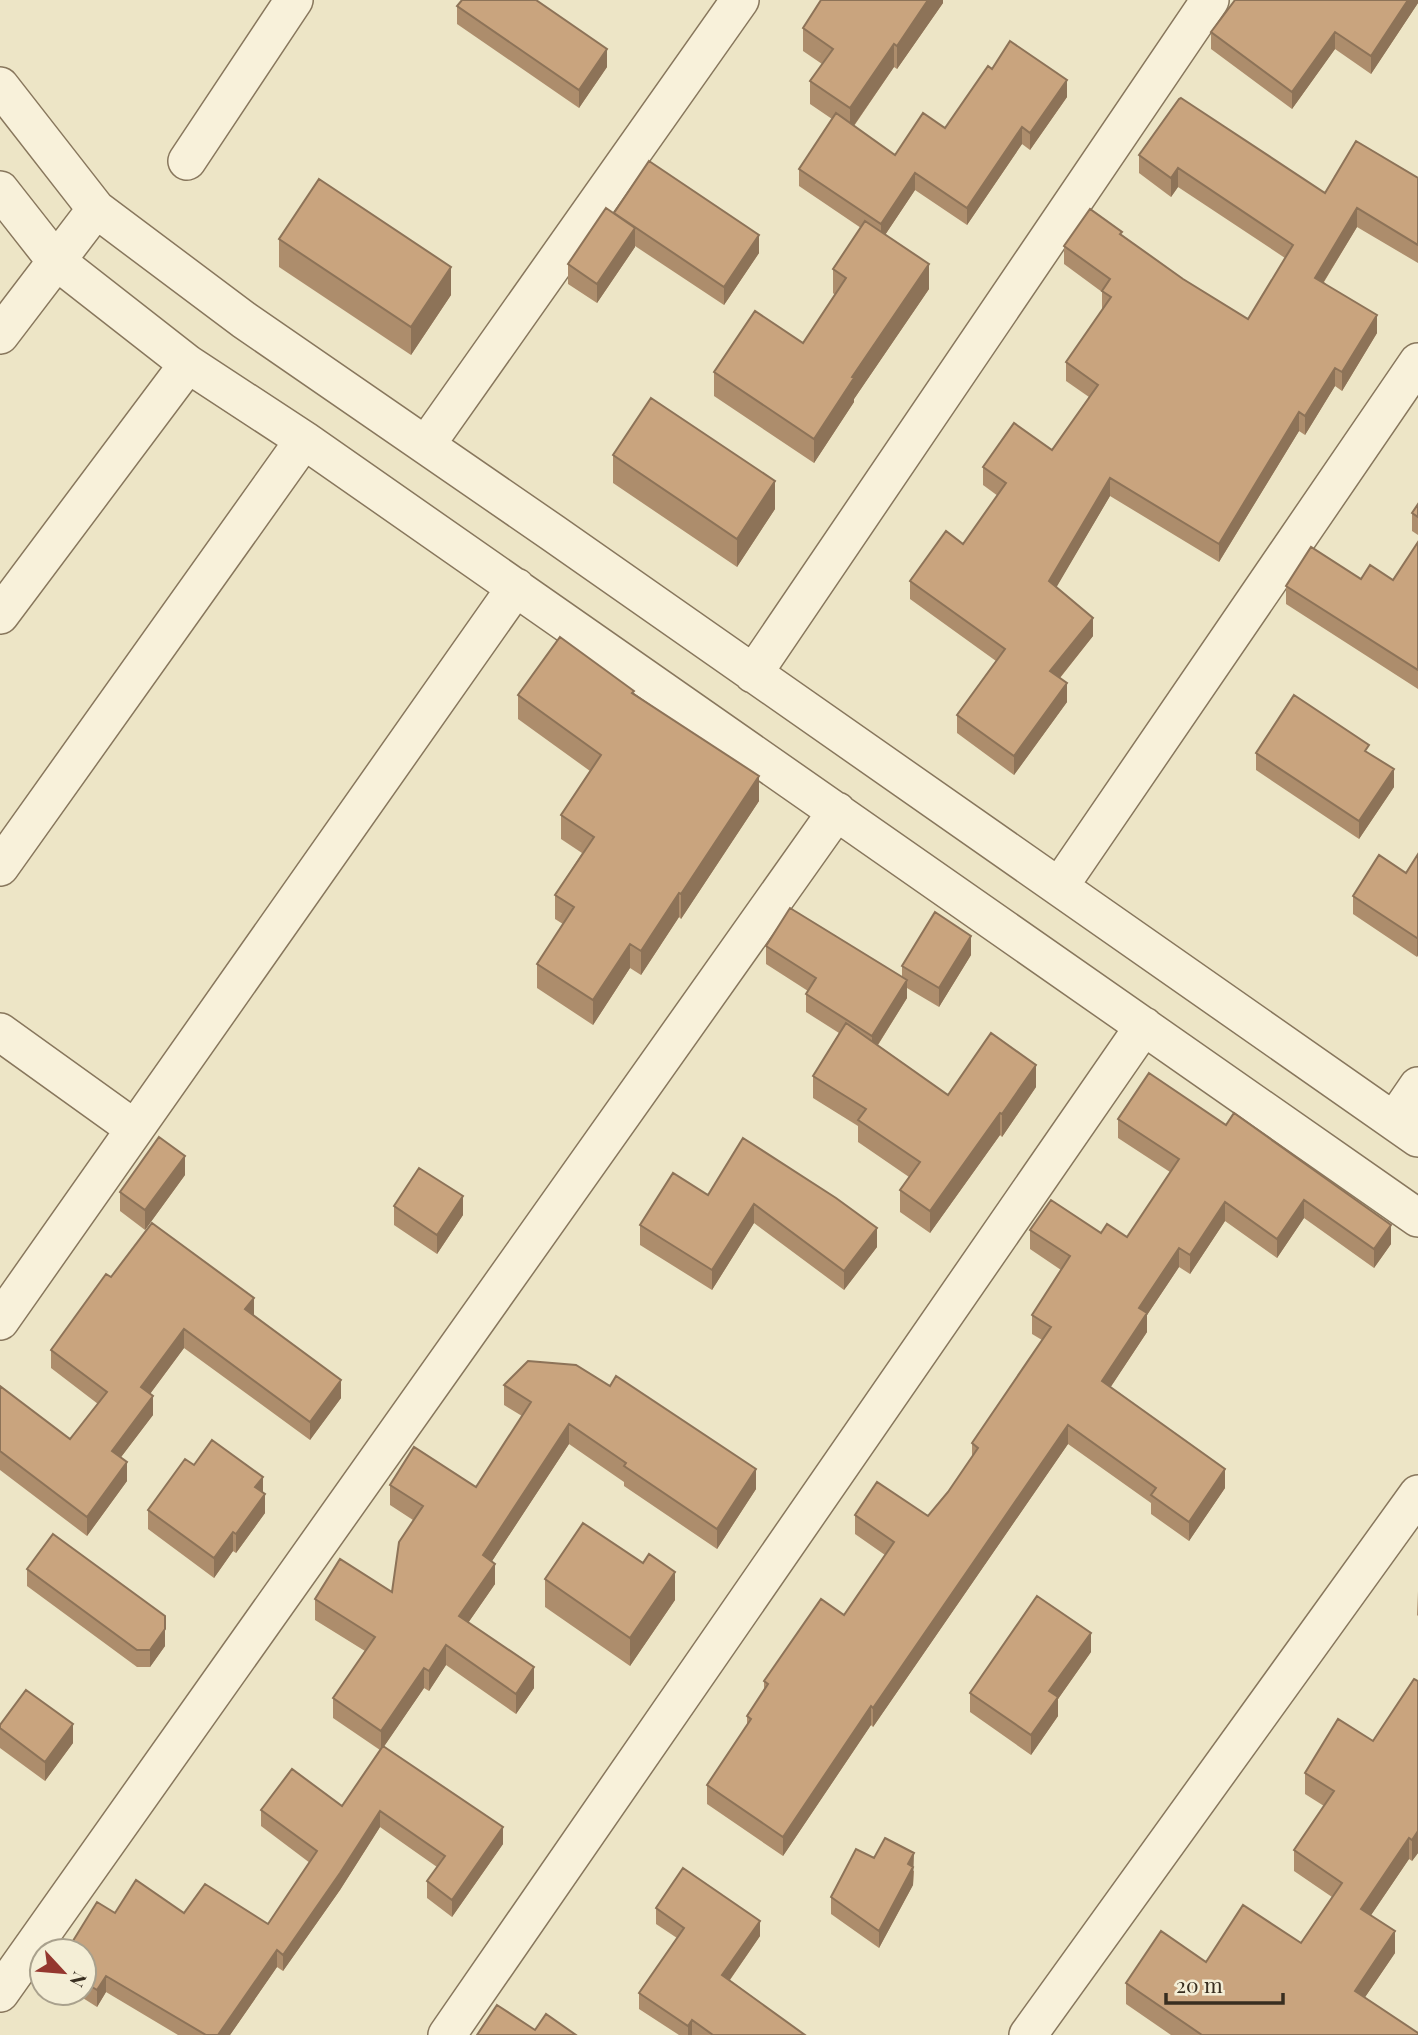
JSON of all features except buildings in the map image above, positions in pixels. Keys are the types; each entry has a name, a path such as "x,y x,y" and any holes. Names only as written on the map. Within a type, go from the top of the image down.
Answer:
{"street":[{"path":"187,161 294,0"},
{"path":"426,445 740,0"},
{"path":"753,674 1210,0"},
{"path":"0,86 96,209 244,320 1406,1130 1418,1086"},
{"path":"0,190 55,260 188,364 304,440 516,587 1418,1218"},
{"path":"0,335 96,209"},
{"path":"1059,887 1418,362"},
{"path":"0,615 188,364"},
{"path":"0,867 304,440"},
{"path":"0,1321 516,587"},
{"path":"0,1993 837,811"},
{"path":"447,2035 1144,1026"},
{"path":"0,1032 135,1129"},
{"path":"1028,2035 1418,1494"}]}
